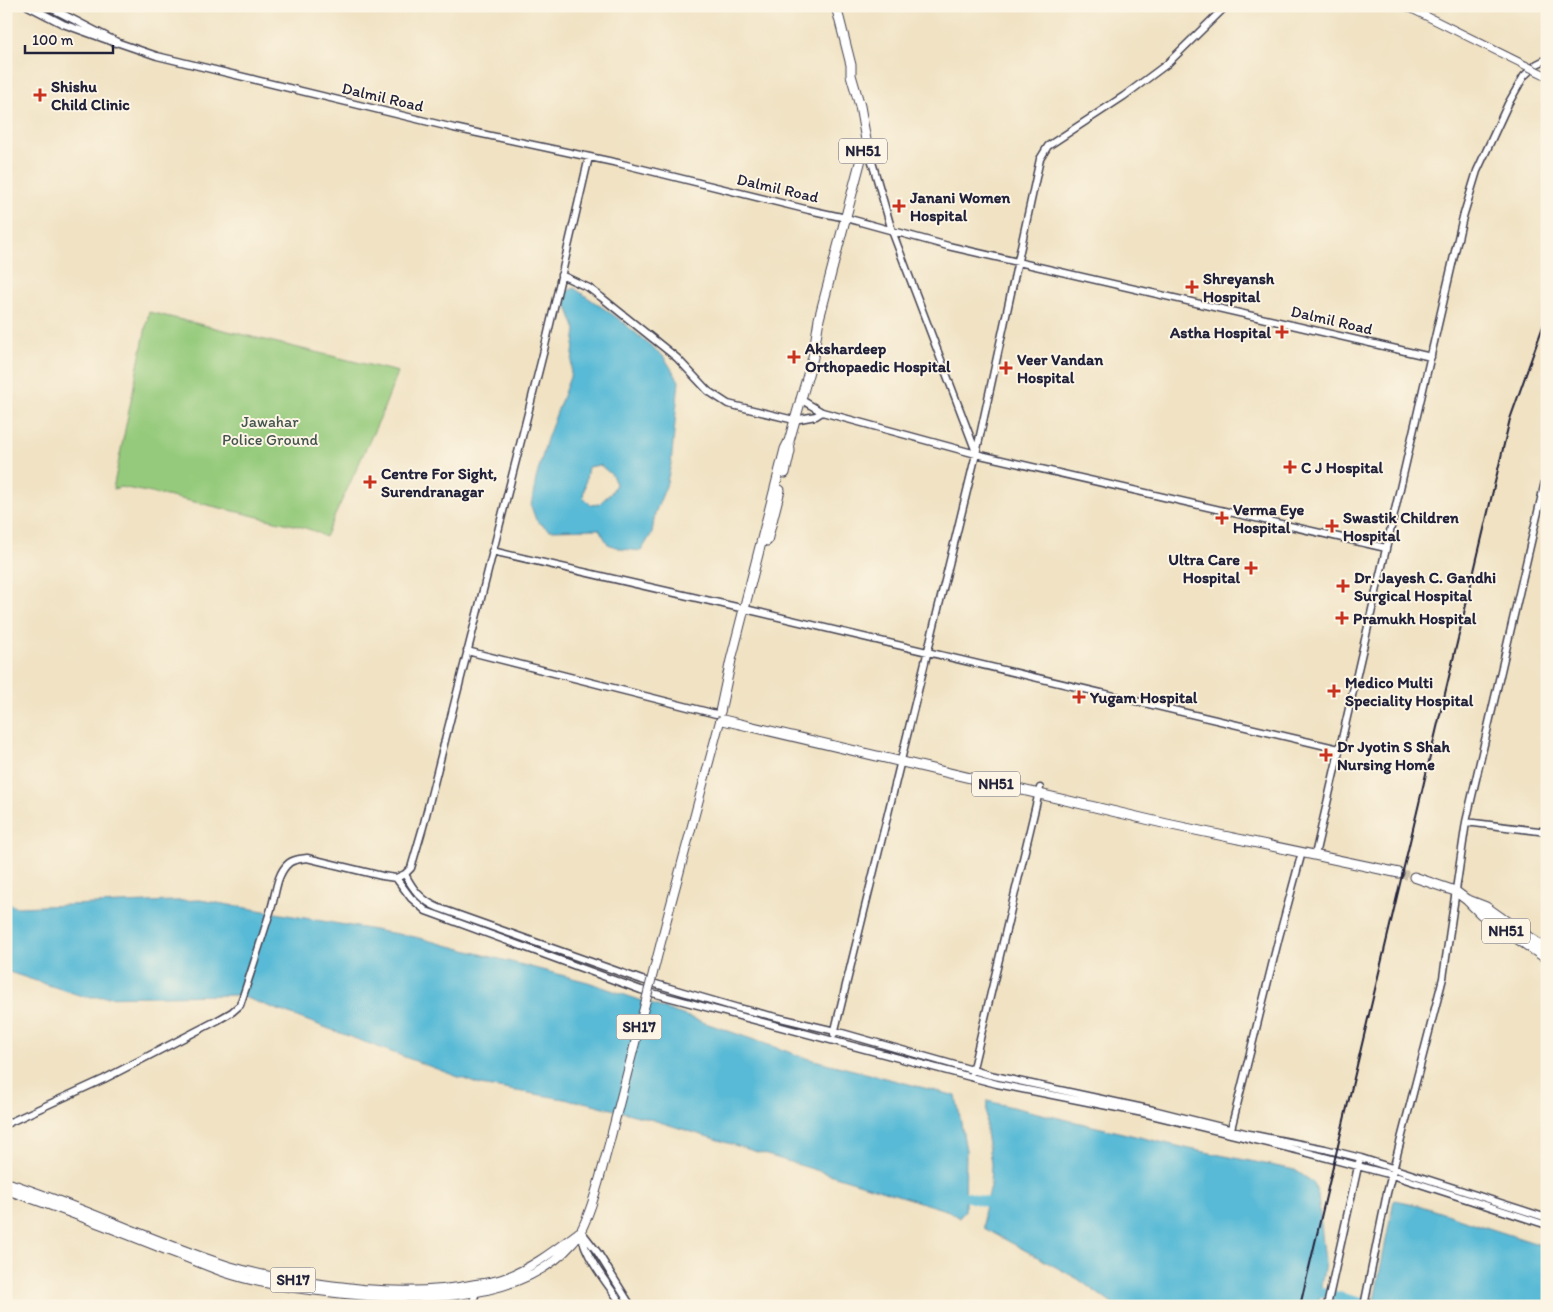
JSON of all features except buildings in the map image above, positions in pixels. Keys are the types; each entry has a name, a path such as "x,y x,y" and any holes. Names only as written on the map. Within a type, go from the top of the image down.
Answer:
{"highway":[{"name":"NH51","path":"830,6 845,64 851,75 860,106 866,140 822,320 794,420 789,442 790,452 784,465 747,609 731,660 721,716 1039,791 1259,840 1270,845 1399,873"},
{"name":"NH51","path":"836,6 851,64 851,75"},
{"name":"NH51","path":"1414,877 1455,891 1481,914 1547,958"},
{"name":"NH51","path":"1467,900 1486,907 1547,950"}],"main road":[{"path":"1406,6 1547,76"},
{"name":"SH17","path":"6,1190 55,1206 226,1273 267,1284 390,1298 449,1297 493,1289 524,1278 543,1268 563,1254 575,1241 591,1205 609,1144 721,716"},
{"name":"SH17","path":"6,1182 169,1245 230,1266 305,1282 388,1291 450,1290 502,1279 536,1264 580,1231"}],"street":[{"path":"28,6 63,24 105,40 119,43"},
{"path":"47,6 119,43"},
{"path":"832,1040 976,454 1040,159 1048,146 1124,96 1166,64 1226,6"},
{"name":"Dalmil Road","path":"119,43 157,56 280,87 454,128 589,157 846,218 1019,262 1431,357"},
{"path":"1315,855 1464,217 1477,171 1508,104 1524,76 1537,64 1547,60"},
{"path":"866,140 892,231 976,454"},
{"path":"6,1124 104,1080 218,1020 240,1005 276,888 281,874 288,864 296,859 317,859 396,878 406,874 411,868 562,275 589,157"},
{"path":"562,275 589,288 623,314 677,358 703,387 718,398 742,408 794,420 816,416 822,412"},
{"path":"800,400 822,412 976,454 1386,548"},
{"path":"1364,1306 1387,1193 1442,978 1466,822 1547,473"},
{"path":"492,551 747,609 1339,749"},
{"path":"467,651 721,716"},
{"path":"972,1073 1039,791"},
{"path":"1466,822 1547,832"},
{"path":"1230,1131 1302,852"},
{"path":"406,874 410,883 422,898 439,908 642,980 738,1008 835,1031 972,1073"},
{"path":"396,878 418,905 426,911 641,990 832,1040 972,1073 990,1075 1152,1110 1358,1166 1393,1172"},
{"path":"1230,1131 1360,1158 1393,1172 1524,1214 1547,1225"},
{"path":"1327,1306 1360,1158"},
{"path":"1524,1214 1547,1218"},
{"path":"580,1231 584,1245 623,1306"},
{"path":"580,1231 598,1253 632,1306"},
{"path":"472,1306 476,1292"}],"green space":[{"name":"Jawahar Police Ground","path":"149,312 398,372 380,418 325,537 305,528 212,506 121,487 113,489"}],"water":[{"path":"574,288 619,319 664,357 679,381 671,464 666,486 655,513 652,533 641,551 622,549 608,544 599,529 549,530 536,520 531,506 547,439 570,377 576,330 566,304 566,292","holes":["600,465 612,475 616,484 611,493 599,504 591,505 583,497 588,467"]},
{"path":"200,900 415,937 588,982 806,1058 956,1096 966,1150 965,1211 959,1218 949,1211 653,1120 589,1103 480,1085 238,995 85,997 6,971 6,903 16,907"},
{"path":"987,1101 1190,1149 1295,1170 1314,1183 1318,1196 1325,1262 1318,1306 1115,1306 1078,1279 984,1228 983,1214 990,1186 991,1164 986,1132"},
{"path":"1394,1200 1418,1205 1547,1247 1547,1306 1373,1306"}],"waterway":[{"path":"954,1193 997,1205"},
{"path":"1308,1289 1374,1306"}],"tunnel":[{"path":"1399,873 1414,877"}],"railway":[{"path":"1300,1306 1510,419 1547,315"}],"place":[{"name":"Shishu Child Clinic","path":"40,95"},
{"name":"Janani Women Hospital","path":"899,206"},
{"name":"Shreyansh Hospital","path":"1192,287"},
{"name":"Astha Hospital","path":"1282,332"},
{"name":"Akshardeep Orthopaedic Hospital","path":"794,357"},
{"name":"Veer Vandan Hospital","path":"1006,368"},
{"name":"C J Hospital","path":"1290,467"},
{"name":"Centre For Sight, Surendranagar","path":"370,482"},
{"name":"Verma Eye Hospital","path":"1222,518"},
{"name":"Swastik Children Hospital","path":"1332,526"},
{"name":"Ultra Care Hospital","path":"1251,568"},
{"name":"Dr. Jayesh C. Gandhi Surgical Hospital","path":"1343,586"},
{"name":"Pramukh Hospital","path":"1342,618"},
{"name":"Medico Multi Speciality Hospital","path":"1334,691"},
{"name":"Yugam Hospital","path":"1079,697"},
{"name":"Dr Jyotin S Shah Nursing Home","path":"1326,755"}]}
